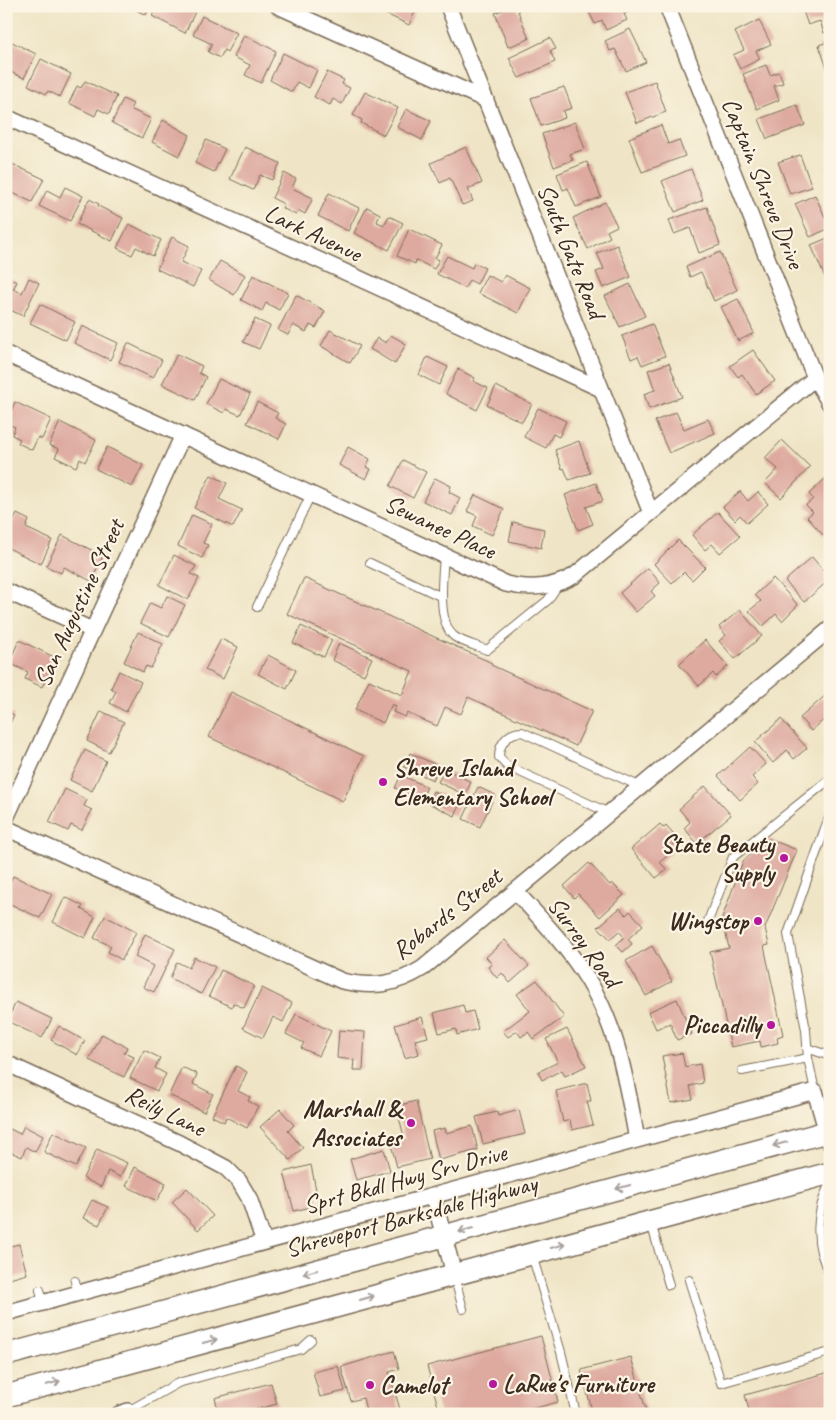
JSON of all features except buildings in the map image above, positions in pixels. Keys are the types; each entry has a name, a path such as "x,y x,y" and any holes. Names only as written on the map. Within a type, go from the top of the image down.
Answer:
{"main road":[{"name":"Shreveport Barksdale Highway","path":"6,1355 444,1236 829,1135"},
{"path":"6,1396 830,1173"}],"street":[{"path":"278,6 486,100"},
{"name":"South Gate Road","path":"448,6 651,513"},
{"name":"Captain Shreve Drive","path":"667,6 815,378 830,404"},
{"name":"Lark Avenue","path":"6,117 600,389"},
{"name":"Sewanee Place","path":"6,354 506,584 536,588 558,586"},
{"path":"558,586 574,576 815,378"},
{"name":"San Augustine Street","path":"6,818 183,435"},
{"path":"6,590 92,630"},
{"name":"Robards Street","path":"6,828 342,981 362,986 382,985 411,976 830,629"},
{"name":"Surrey Road","path":"515,891 570,954 588,980 604,1010 627,1080 637,1140"},
{"name":"Reily Lane","path":"6,1063 179,1143 226,1168 239,1181 249,1198 264,1242"},
{"path":"815,1091 829,1135"},
{"name":"Sprt Bkdl Hwy Srv Drive","path":"6,1313 42,1296 264,1242 815,1091"},
{"path":"433,1196 454,1274"}],"lane":[{"path":"257,606 311,494"},
{"path":"444,555 442,609 448,629 454,637 487,650 548,600 558,586"},
{"path":"370,563 442,597"},
{"path":"609,813 507,766 499,757 502,744 514,733 522,732 641,787"},
{"path":"708,921 733,857 830,779"},
{"path":"815,1091 788,934 827,832 830,815"},
{"path":"807,1048 830,1056"},
{"path":"742,1071 808,1058"},
{"path":"830,1183 820,1203 818,1217 823,1262 830,1273"},
{"path":"651,1221 669,1285"},
{"path":"531,1253 561,1352 576,1414"},
{"path":"454,1274 464,1309"},
{"path":"689,1280 721,1383 830,1352"},
{"path":"123,1413 178,1383 301,1349 311,1340"}],"place":[{"name":"Shreve Island Elementary School","path":"383,782"},
{"name":"State Beauty Supply","path":"784,858"},
{"name":"Wingstop","path":"758,921"},
{"name":"Piccadilly","path":"771,1025"},
{"name":"Marshall & Associates","path":"411,1123"},
{"name":"LaRue's Furniture","path":"493,1384"},
{"name":"Camelot","path":"370,1385"}]}
